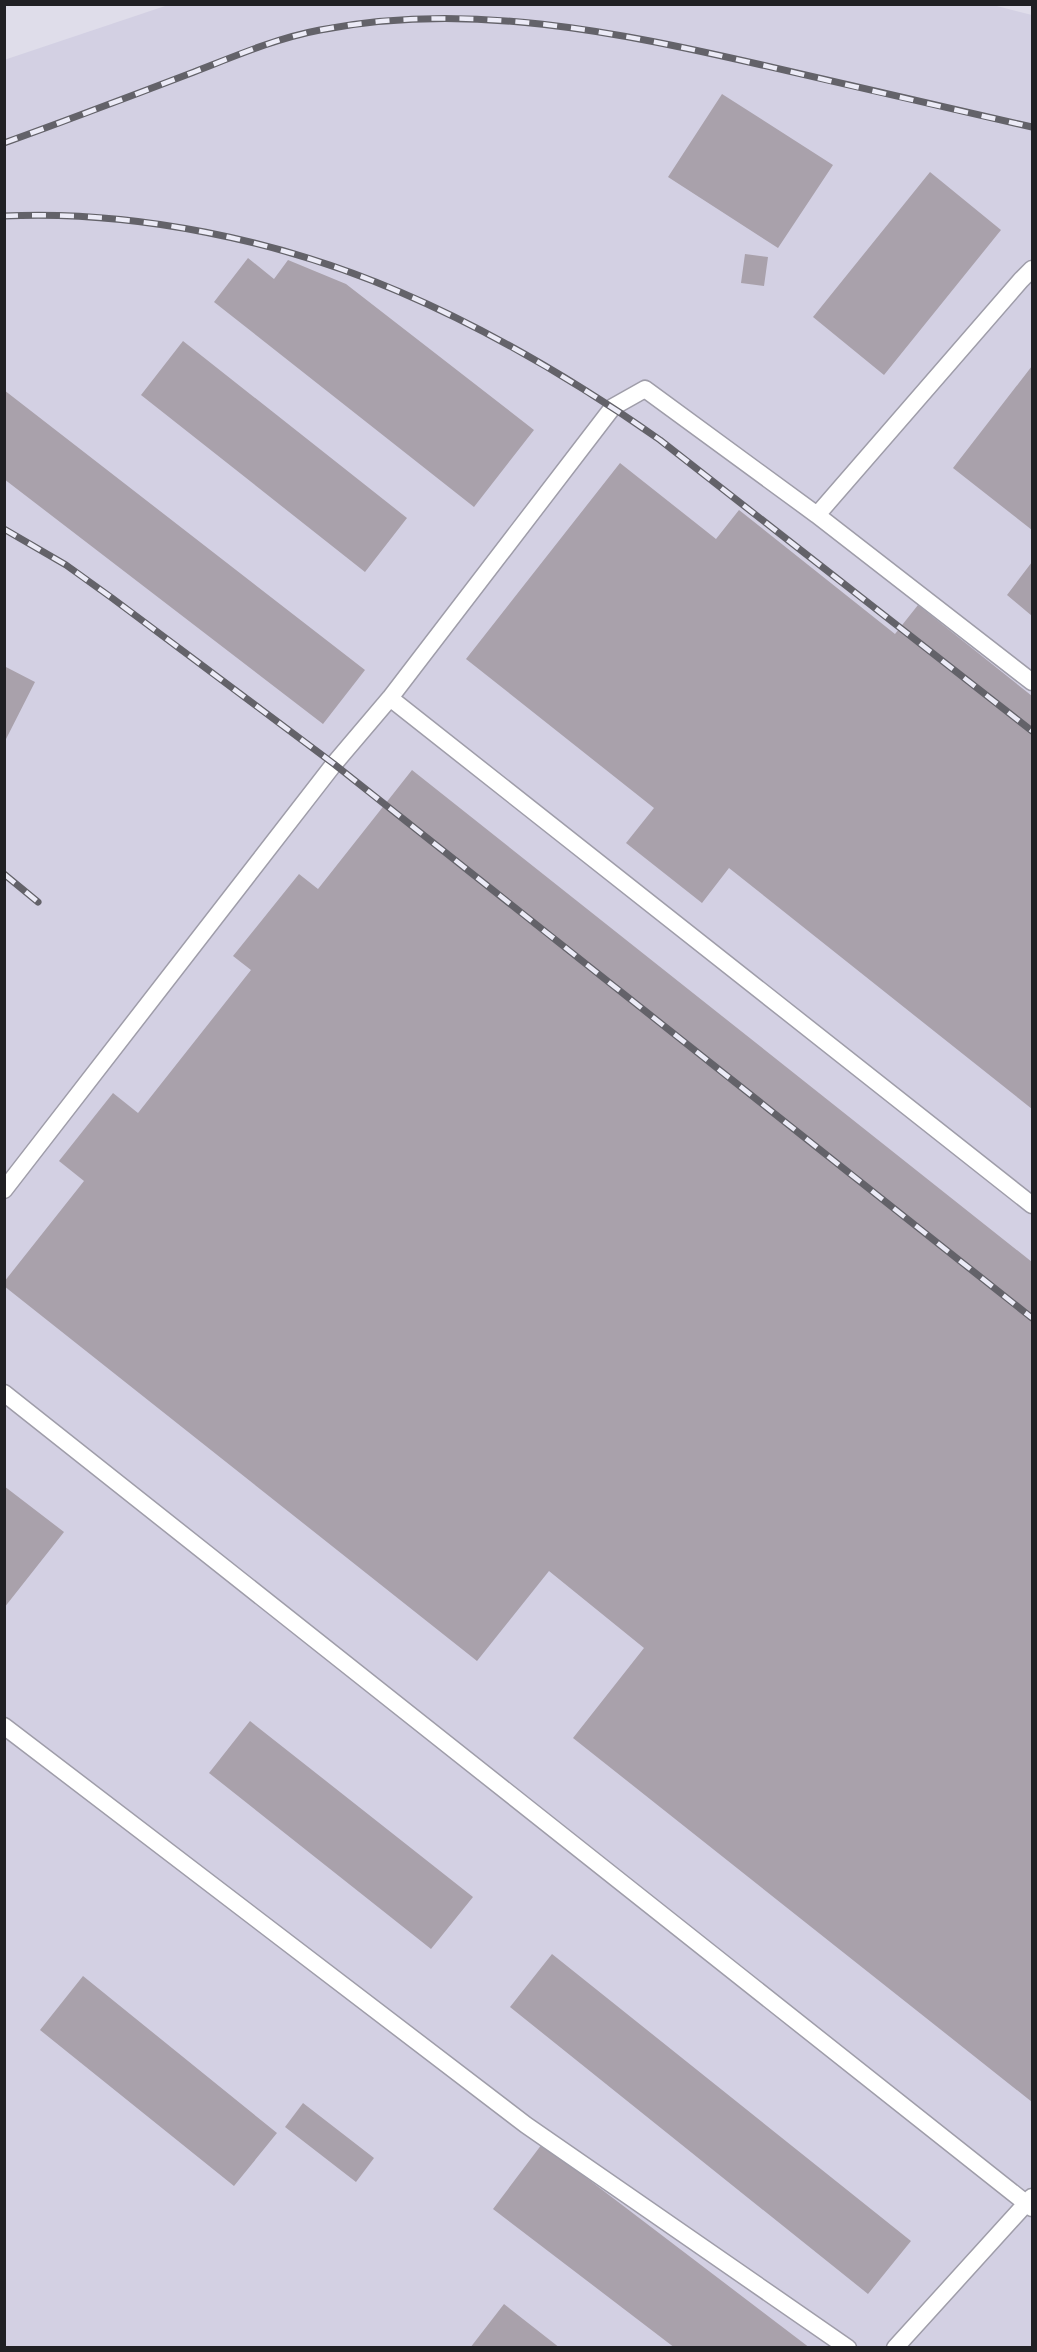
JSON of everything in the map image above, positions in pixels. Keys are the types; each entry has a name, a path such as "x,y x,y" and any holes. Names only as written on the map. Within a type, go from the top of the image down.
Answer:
{"lane":[{"path":"817,515 1032,269"},
{"path":"4,1190 334,764 390,698 614,407 645,390 817,515 1032,682"},
{"path":"390,698 1032,1205"},
{"path":"4,1393 1031,2203 895,2348"},
{"path":"4,1726 526,2125 848,2348"}],"shaded area":[{"path":"171,4 989,4 1032,15 1032,2347 5,2347 4,60"}],"building":[{"path":"722,94 833,165 778,248 668,177"},
{"path":"930,172 1001,230 884,375 813,317"},
{"path":"745,254 768,257 764,286 741,283"},
{"path":"248,258 274,279 288,260 346,284 534,430 474,507 214,302"},
{"path":"183,341 407,518 365,572 141,395"},
{"path":"1032,366 1032,530 953,468"},
{"path":"4,390 365,670 323,724 4,479"},
{"path":"620,463 716,539 739,510 895,634 918,605 1032,696 1032,1109 729,868 702,903 626,843 654,808 466,659"},
{"path":"1032,562 1032,616 1007,595"},
{"path":"4,666 35,682 4,743"},
{"path":"412,770 1032,1262 1032,2102 573,1738 644,1648 549,1571 477,1661 4,1286 4,1282 84,1181 59,1161 113,1093 138,1113 251,970 233,956 299,874 318,889"},
{"path":"4,1486 64,1532 4,1608"},
{"path":"250,1721 473,1897 431,1949 209,1773"},
{"path":"552,1954 911,2241 868,2294 510,2007"},
{"path":"83,1976 277,2133 234,2186 40,2030"},
{"path":"303,2103 374,2158 356,2182 285,2127"},
{"path":"542,2144 810,2348 675,2348 493,2209"},
{"path":"504,2304 560,2348 470,2348"}],"railway":[{"path":"4,143 288,38 320,30 376,22 432,19 542,24 598,32 762,65 1032,127"},
{"path":"4,216 54,215 104,218 206,232 306,257 400,292 467,323 566,379 660,440 1032,731"},
{"path":"4,529 66,565 334,764 1032,1318"},
{"path":"4,874 38,902"}]}
